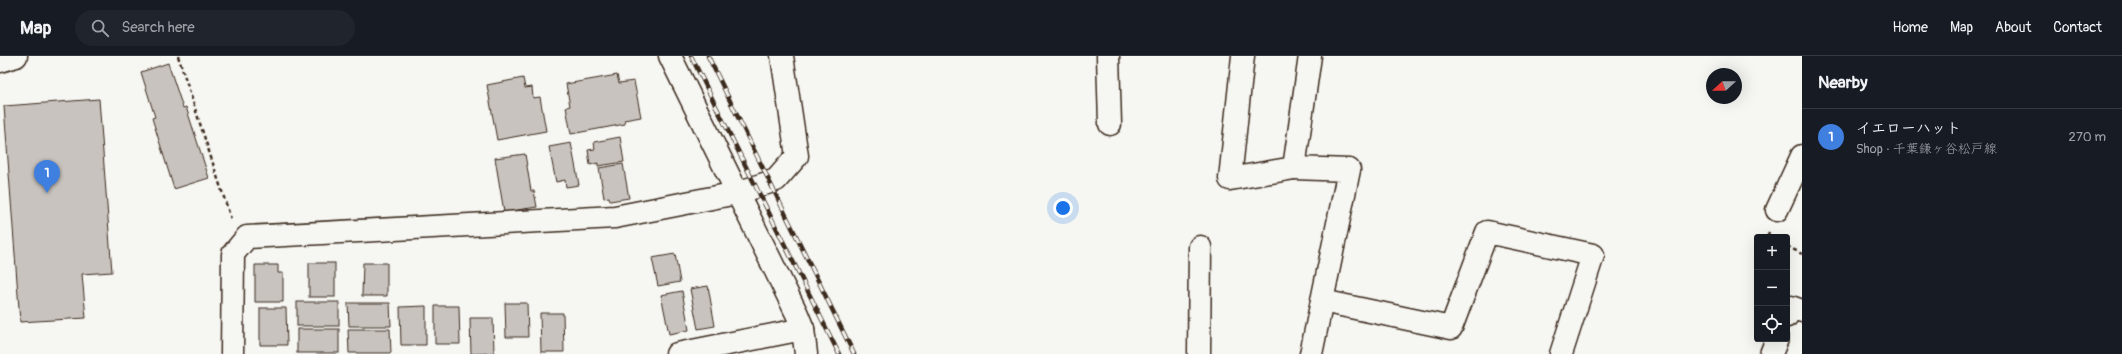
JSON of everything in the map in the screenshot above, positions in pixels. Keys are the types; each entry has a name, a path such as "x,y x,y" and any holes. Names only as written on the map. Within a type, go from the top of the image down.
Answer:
{"street":[{"path":"0,61 16,56"},
{"path":"670,56 803,329 806,354"},
{"path":"232,354 233,254 247,237 615,217 737,193 776,180 797,156 782,56"},
{"path":"1108,56 1110,124"},
{"path":"1243,56 1230,179 1294,168 1349,170 1311,354"},
{"path":"1294,168 1310,56"},
{"path":"1777,210 1802,156"},
{"path":"1322,301 1451,328 1487,232 1593,255 1566,353"},
{"path":"1199,354 1200,247"},
{"path":"1790,309 1791,307 1802,311"},
{"path":"677,354 803,329"},
{"path":"1771,354 1776,342"}],"path":[{"path":"178,56 240,246"},
{"path":"1790,248 1802,254"}],"building":[{"path":"168,63 183,108 186,107 209,178 174,189 152,118 155,117 141,72"},
{"path":"617,75 619,83 634,81 641,117 624,120 625,124 571,134 566,107 570,106 566,84"},
{"path":"523,78 525,88 532,87 533,98 540,97 546,131 497,140 487,85"},
{"path":"99,99 112,272 82,274 86,318 20,322 4,106"},
{"path":"620,137 624,162 598,166 598,163 590,165 588,150 595,149 594,142"},
{"path":"571,143 579,185 566,187 565,180 556,182 549,147"},
{"path":"525,154 531,191 534,191 537,207 504,212 495,158"},
{"path":"623,164 629,198 610,201 609,197 604,198 599,168"},
{"path":"675,254 680,282 658,286 652,258"},
{"path":"309,263 335,263 335,297 309,297"},
{"path":"363,263 387,263 387,296 362,296"},
{"path":"255,265 278,265 278,273 283,273 283,302 255,302"},
{"path":"708,286 715,326 698,329 690,289"},
{"path":"682,291 689,330 669,334 661,295"},
{"path":"297,302 339,302 339,326 297,326"},
{"path":"348,303 390,303 391,326 349,326"},
{"path":"505,303 527,303 528,337 506,337"},
{"path":"426,306 426,345 401,345 400,307"},
{"path":"435,306 459,306 460,344 435,344"},
{"path":"260,308 286,308 287,345 260,345"},
{"path":"540,313 563,313 564,352 541,352"},
{"path":"470,318 493,318 494,353 471,354"},
{"path":"297,329 339,329 339,353 297,353"},
{"path":"348,329 390,329 391,353 349,353"}],"railway":[{"path":"691,56 839,354"},
{"path":"708,56 854,354"}],"place":[{"name":"イエローハット","path":"47,193"}]}
